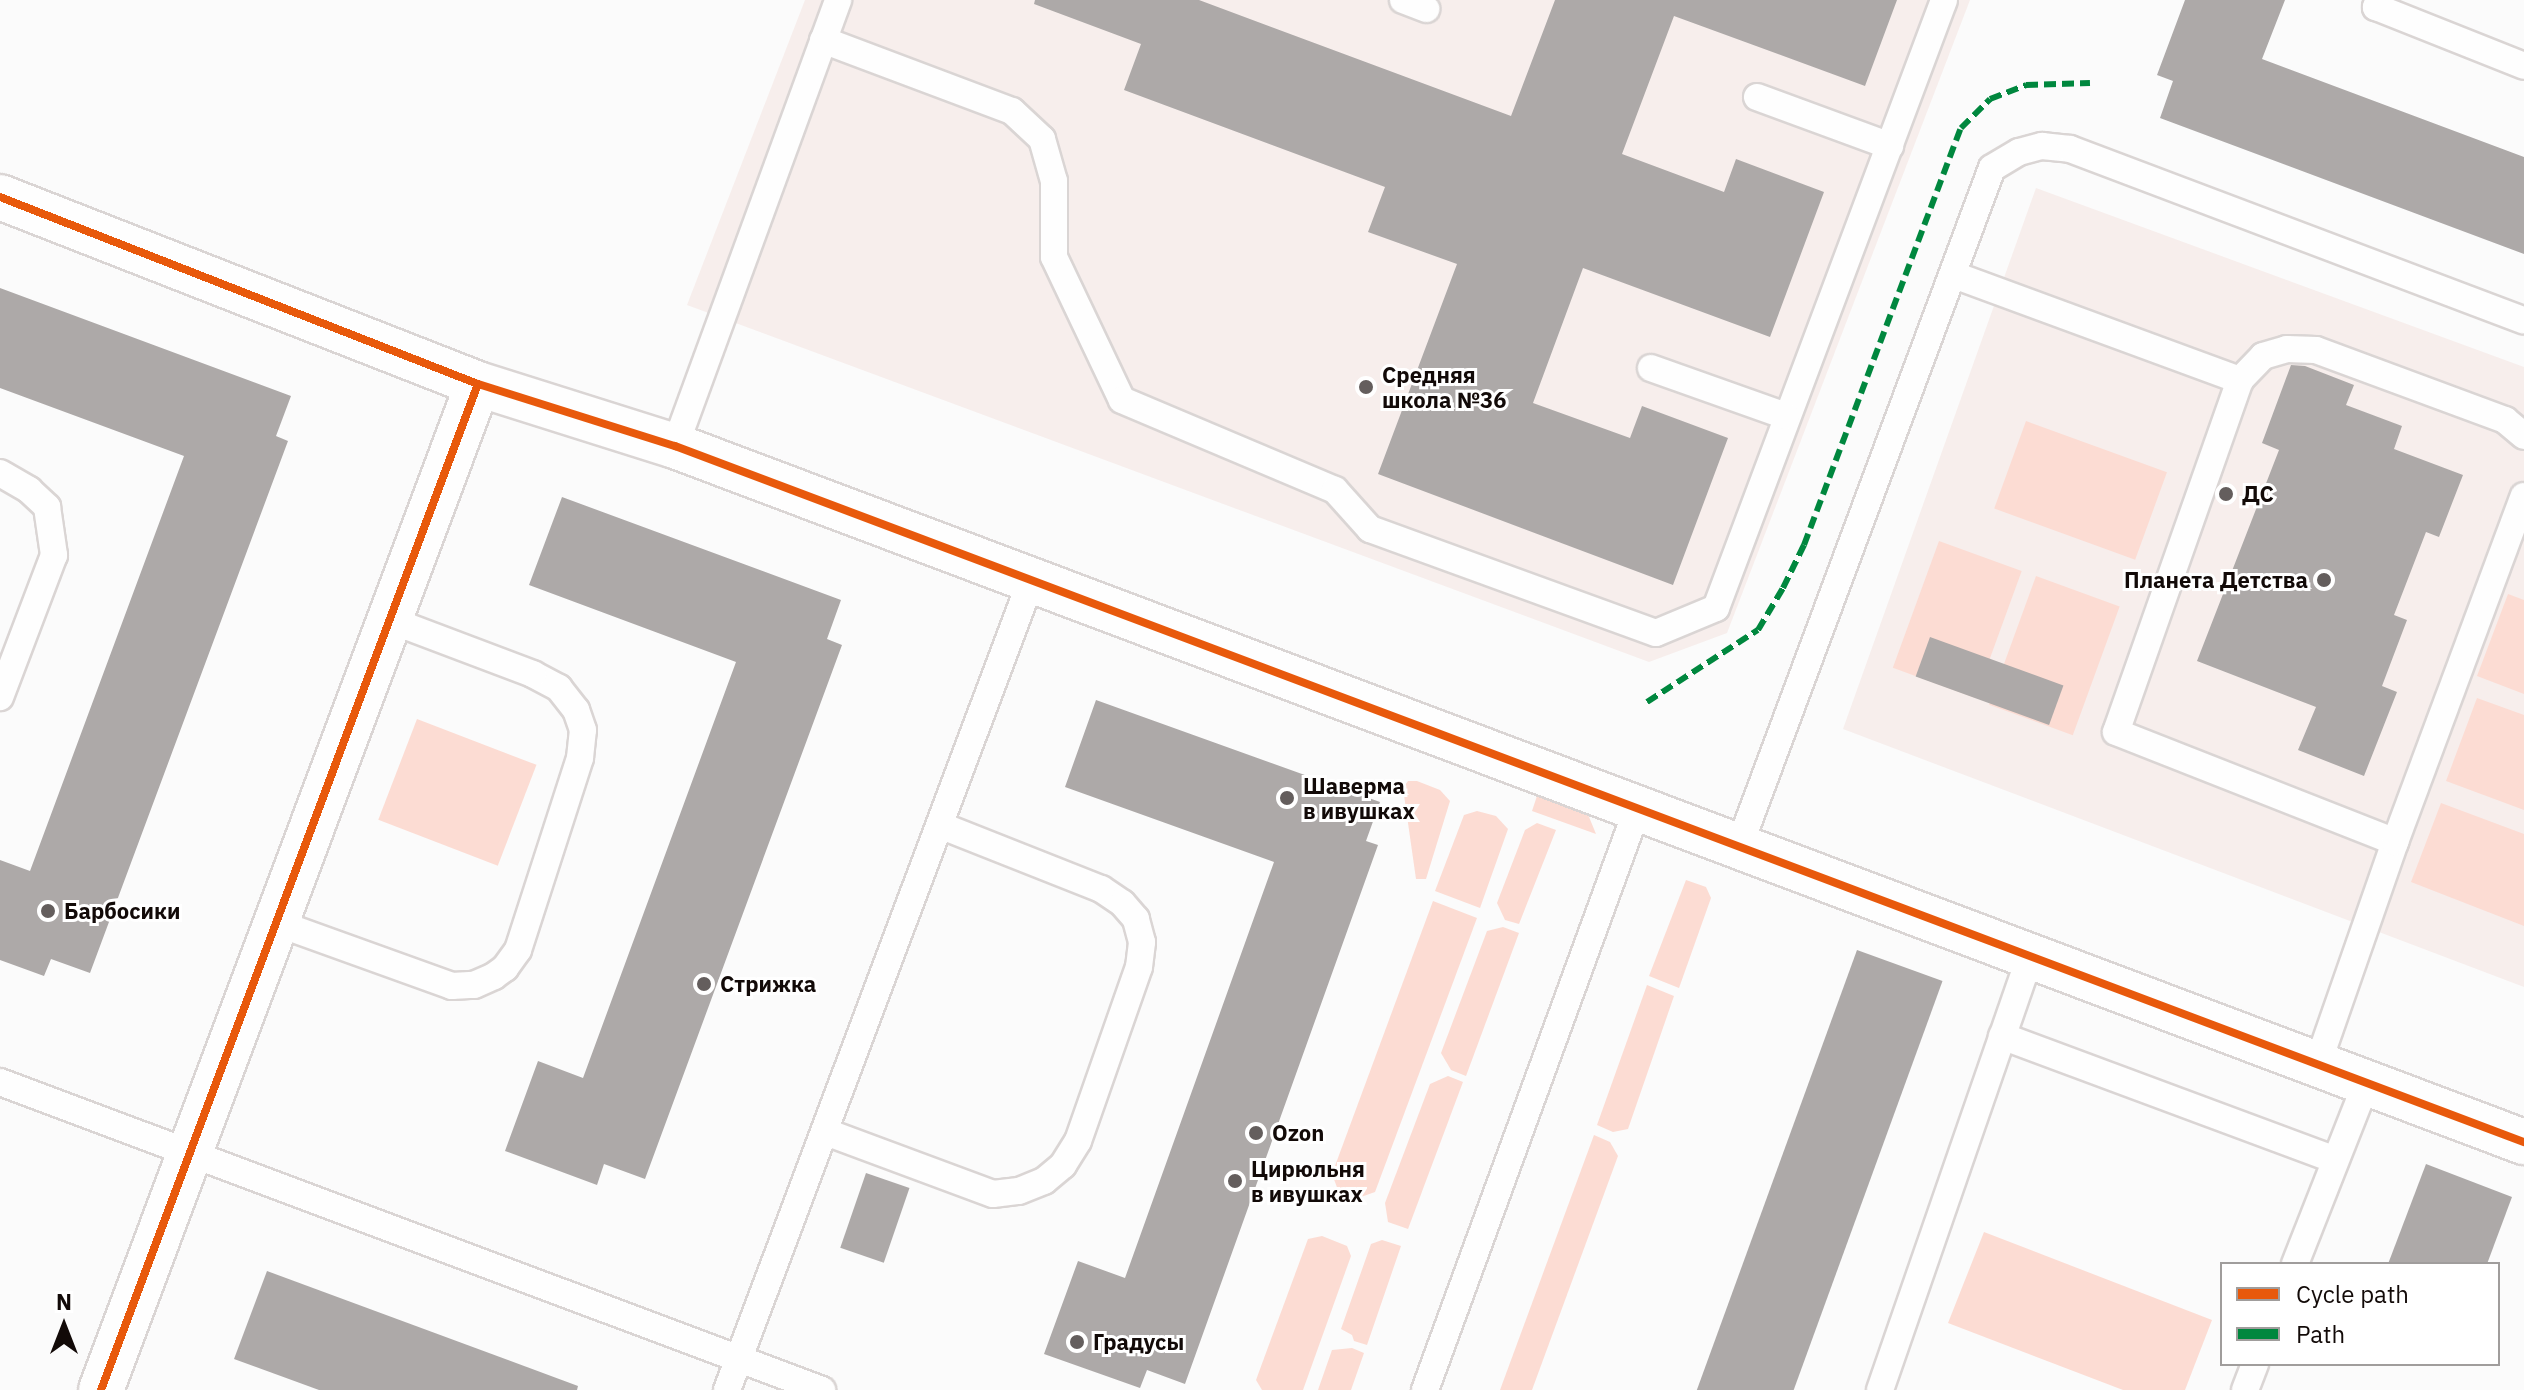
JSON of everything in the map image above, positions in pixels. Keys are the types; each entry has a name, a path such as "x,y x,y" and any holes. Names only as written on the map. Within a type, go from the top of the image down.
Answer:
{"street":[{"path":"0,197 478,384 675,446 1740,844 2524,1142"},
{"path":"101,1390 478,384"}],"lane":[{"path":"675,446 838,0"},
{"path":"823,40 1012,111 1042,139 1054,181 1054,257 1122,400 1335,490 1370,529 1656,633 1716,608 1944,0"},
{"path":"2379,0 2376,7 2524,66"},
{"path":"1757,97 1890,146"},
{"path":"1740,844 1992,168 2019,152 2042,146 2070,149 2524,321"},
{"path":"1954,275 2240,380"},
{"path":"2395,842 2116,732 2240,380 2263,356 2287,349 2316,350 2505,420 2524,436"},
{"path":"1651,368 1786,416"},
{"path":"0,473 29,490 47,507 54,555 0,697"},
{"path":"2318,1063 2395,842 2524,496"},
{"path":"727,1390 942,826 1031,581"},
{"path":"277,923 452,986 474,985 494,976 505,968 518,950 580,758 583,730 576,710 559,688 533,674 390,620"},
{"path":"1425,1390 1638,807"},
{"path":"826,1132 993,1194 1019,1191 1044,1181 1063,1165 1078,1141 1139,967 1142,942 1136,919 1101,889 942,826"},
{"path":"1880,1390 2031,954"},
{"path":"2002,1036 2335,1160"},
{"path":"2296,1262 2367,1081"},
{"path":"0,1082 192,1151 822,1390"},
{"path":"2245,1390 2254,1366"}],"shaded area":[{"name":"Средняя школа №36","path":"805,0 1970,0 1727,633 1649,662 687,305"},
{"name":"ДС","path":"2036,188 2524,367 2524,987 1843,729"},
{"path":"2026,421 2167,472 2135,560 1994,508"},
{"path":"1939,541 2022,571 1976,698 1893,668"},
{"path":"2036,576 2120,606 2073,735 1989,705"},
{"path":"2508,594 2524,600 2524,694 2477,676"},
{"path":"2477,698 2524,715 2524,810 2446,781"},
{"path":"417,719 536,765 498,866 378,820"},
{"path":"1408,781 1417,781 1440,790 1450,801 1426,879 1416,879 1403,788"},
{"path":"1539,790 1587,812 1596,834 1532,811"},
{"path":"2441,803 2524,834 2524,926 2411,882"},
{"path":"1477,811 1496,816 1508,829 1480,908 1435,891 1464,815"},
{"path":"1537,823 1556,830 1519,924 1505,920 1497,903 1525,830"},
{"path":"1686,880 1706,887 1711,898 1679,988 1649,976"},
{"path":"1433,901 1477,918 1375,1192 1358,1198 1338,1190 1332,1174"},
{"path":"1503,927 1519,933 1466,1076 1451,1070 1441,1053 1487,931"},
{"path":"1647,985 1674,996 1628,1129 1613,1132 1597,1125"},
{"path":"1448,1076 1463,1082 1408,1229 1388,1222 1385,1203 1430,1084"},
{"path":"1594,1135 1610,1142 1618,1156 1532,1390 1500,1390"},
{"path":"1984,1232 2212,1320 2185,1390 2123,1390 1948,1323"},
{"path":"1322,1236 1347,1246 1351,1256 1303,1390 1262,1390 1256,1380 1308,1239"},
{"path":"1382,1240 1401,1246 1367,1345 1354,1341 1352,1335 1341,1329 1371,1244"},
{"path":"1352,1348 1364,1353 1351,1390 1318,1390 1332,1350"}],"building":[{"path":"1035,0 1199,0 1511,116 1555,0 1897,0 1865,86 1674,16 1622,154 1724,192 1736,159 1824,192 1770,337 1583,268 1533,403 1630,438 1642,406 1728,438 1673,585 1378,474 1457,264 1368,232 1385,187 1124,90 1141,44 1034,4"},
{"path":"2185,0 2285,0 2262,59 2524,157 2524,254 2160,118 2173,81 2157,75"},
{"path":"0,288 291,396 276,436 288,441 90,973 51,959 44,976 0,960 0,860 30,871 184,456 0,388"},
{"name":"Планета Детства","path":"2291,365 2305,366 2354,385 2346,405 2402,426 2394,449 2463,475 2439,537 2426,532 2394,615 2407,620 2382,686 2397,692 2364,776 2298,750 2316,707 2197,661 2279,450 2262,443"},
{"path":"562,497 841,600 827,639 842,645 645,1179 604,1164 597,1185 505,1151 538,1061 583,1078 736,662 529,585"},
{"path":"1930,637 2063,686 2049,725 1916,676"},
{"path":"1096,700 1380,802 1366,841 1378,845 1185,1384 1147,1370 1140,1388 1044,1354 1078,1261 1125,1278 1274,862 1065,787"},
{"path":"1857,950 1943,981 1794,1390 1697,1390"},
{"path":"2426,1164 2512,1197 2488,1262 2389,1262"},
{"path":"866,1173 909,1188 884,1263 840,1248"},
{"path":"267,1271 578,1386 577,1390 319,1390 234,1359"}],"marked path":[{"path":"1647,702 1758,630 1783,588 1804,545 1961,128 1990,99 2026,85 2090,83"}],"cycle path":[{"path":"0,197 478,384 675,446 2524,1142"},
{"path":"101,1390 478,384"}],"place":[{"name":"Средняя школа №36","path":"1366,387"},
{"name":"ДС","path":"2226,494"},
{"name":"Планета Детства","path":"2324,580"},
{"name":"Шаверма в ивушках","path":"1287,798"},
{"name":"Барбосики","path":"48,911"},
{"name":"Стрижка","path":"704,984"},
{"name":"Ozon","path":"1256,1133"},
{"name":"Цирюльня в ивушках","path":"1235,1181"},
{"name":"Градусы","path":"1077,1342"}]}
